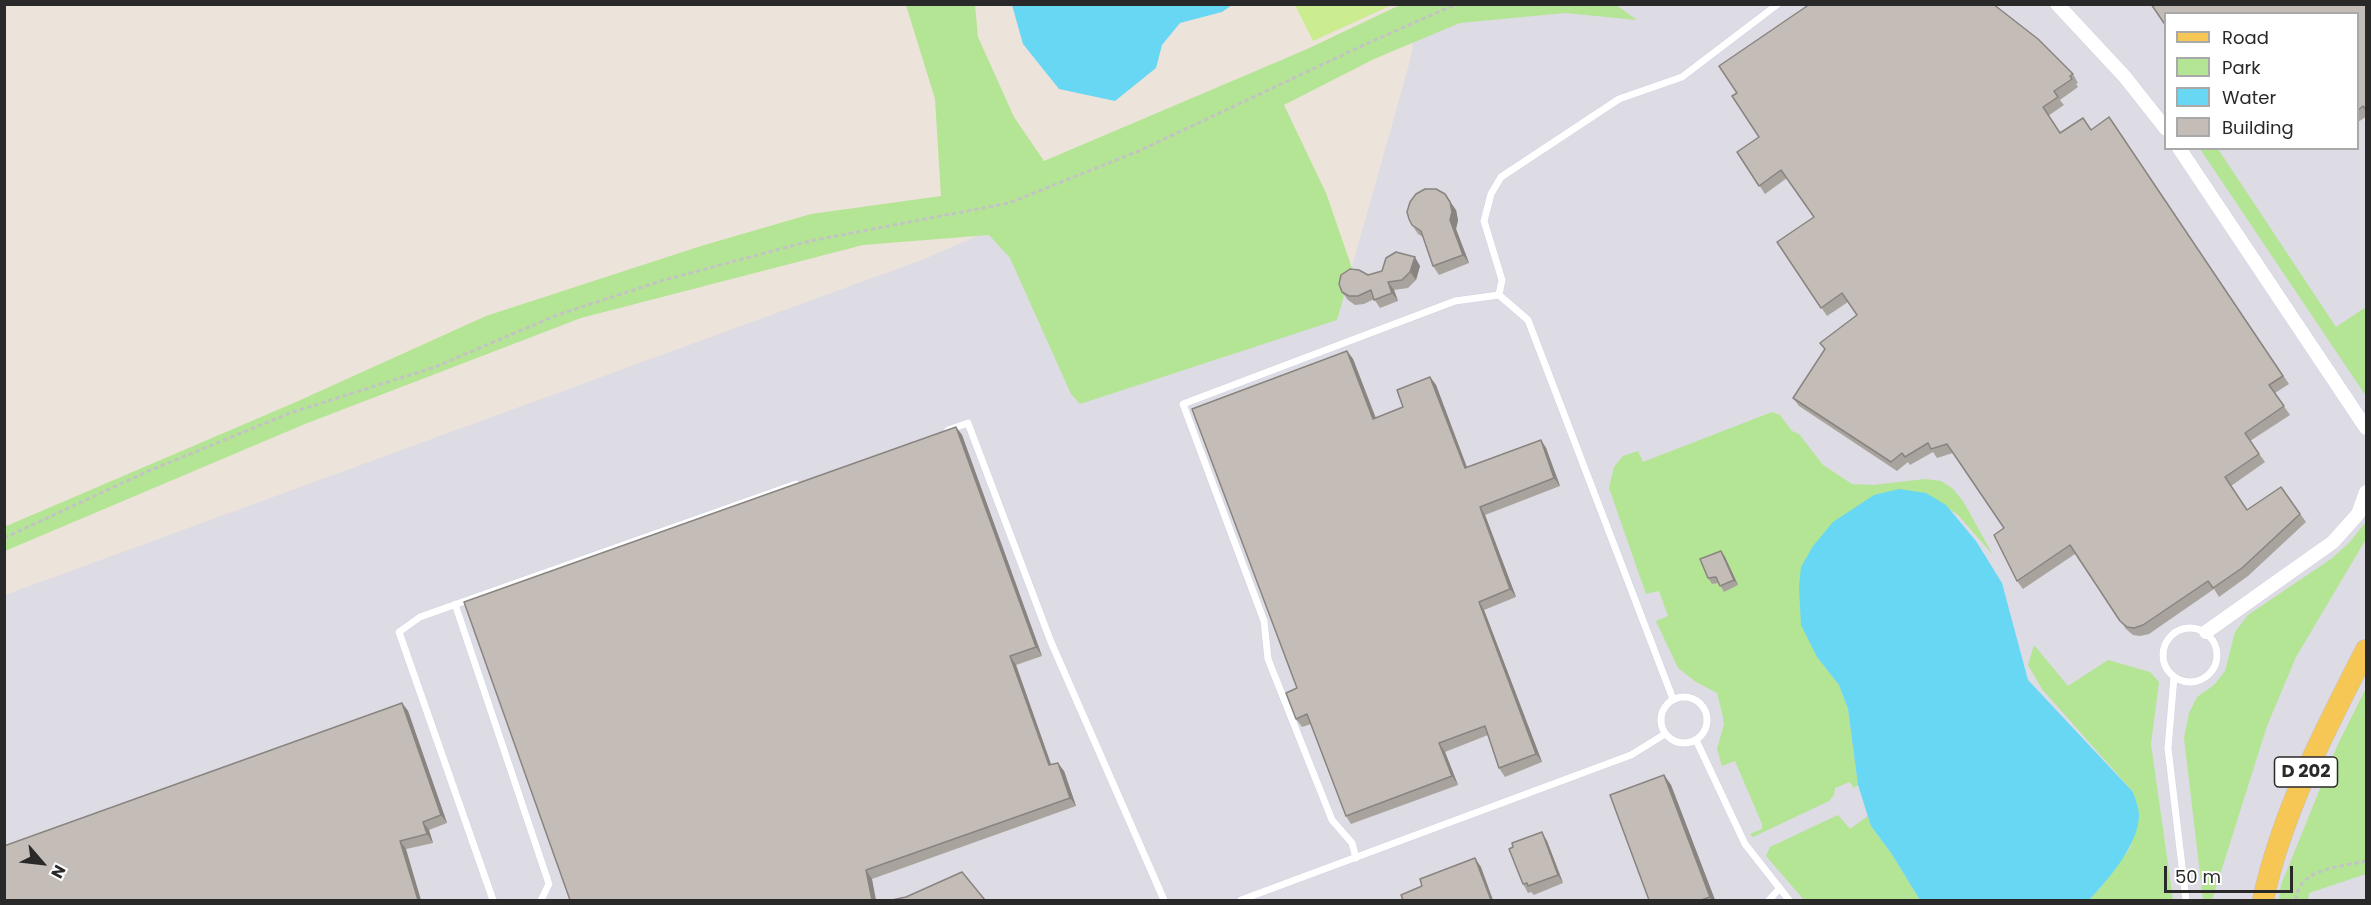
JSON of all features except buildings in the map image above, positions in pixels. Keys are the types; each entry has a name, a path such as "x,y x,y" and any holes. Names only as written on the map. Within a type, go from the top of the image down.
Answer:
{"main road":[{"name":"D 202","path":"2263,900 2283,830 2301,783 2328,724 2367,650"}],"street":[{"path":"2061,6 2126,77 2164,126"},
{"path":"2181,150 2367,428"},
{"path":"2206,632 2333,542 2358,514 2367,492"}],"lane":[{"path":"1499,295 1502,280 1484,221 1491,194 1502,177 1619,99 1682,77 1778,4"},
{"path":"1356,858 1352,843 1332,820 1268,659 1264,621 1183,404 1455,301 1499,295 1528,320 1673,699"},
{"path":"935,435 968,423 1051,642 1164,900"},
{"path":"493,900 399,632 420,617 801,482"},
{"path":"455,604 549,885 541,900"},
{"path":"2188,627 2206,632 2216,646 2217,663 2212,671 2199,681 2190,682 2174,677 2167,670 2163,652 2171,635 2188,627"},
{"path":"2174,677 2168,748 2186,900"},
{"path":"1687,696 1697,700 1704,708 1707,718 1706,728 1696,740 1680,743 1670,740 1665,734 1660,722 1661,711 1667,702 1673,699 1687,696"},
{"path":"1241,900 1631,755 1665,734"},
{"path":"1696,740 1745,844 1789,900"},
{"path":"1768,900 1780,888"}],"path":[{"path":"4,538 146,472 290,413 435,367 557,315 664,280 810,241 1009,203 1141,150 1368,43 1458,4"},
{"path":"2296,900 2299,886 2309,876 2367,861"}],"shaded area":[{"path":"1420,5 2366,5 2366,900 5,900 5,595 927,258 1017,218 1337,320 1410,61"}],"green space":[{"path":"906,5 975,5 978,37 1014,117 1044,161 1305,50 1400,5 1616,5 1637,20 1565,13 1460,23 1374,59 1284,105 1326,193 1352,268 1337,320 1080,404 1071,394 1010,258 989,235 863,245 581,318 305,424 5,551 4,527 296,402 486,316 701,246 811,214 941,196 935,99"},
{"path":"1295,5 1392,5 1313,41"},
{"path":"2201,150 2219,150 2336,327 2366,307 2366,396"},
{"path":"1772,412 1780,415 1792,431 1799,434 1823,465 1852,484 1873,485 1925,479 1941,481 1952,488 1963,501 1993,555 1958,515 1926,493 1817,657 1839,685 1848,709 1858,785 1854,788 1850,782 1835,788 1834,795 1829,801 1753,837 1750,834 1762,829 1762,824 1735,761 1722,766 1717,749 1724,724 1717,693 1696,682 1678,668 1656,621 1668,616 1659,591 1646,594 1609,488 1614,467 1623,456 1638,451 1643,462"},
{"path":"2366,522 2366,539 2296,657 2267,726 2212,900 2203,900 2184,738 2189,713 2197,697 2214,685 2225,671 2235,632 2248,615 2331,559 2349,543"},
{"path":"2034,645 2068,686 2108,660 2150,672 2159,682 2151,744 2173,900 2089,900 2130,848 2139,815 2133,792 2042,689 2028,665"},
{"path":"2366,688 2366,874 2309,893 2308,900 2279,900 2281,885 2338,744"},
{"path":"1838,815 1850,829 1868,816 1871,826 1920,900 1804,900 1766,856 1770,847"}],"water":[{"path":"1012,4 1232,5 1222,12 1180,23 1162,45 1156,68 1115,101 1059,89 1023,44"},
{"path":"1899,489 1926,493 1946,505 1976,541 2002,583 2028,680 2133,792 2139,815 2134,838 2121,861 2089,900 1920,900 1871,826 1858,785 1848,709 1839,685 1817,657 1801,625 1799,587 1801,567 1813,546 1833,522 1874,495"}]}
